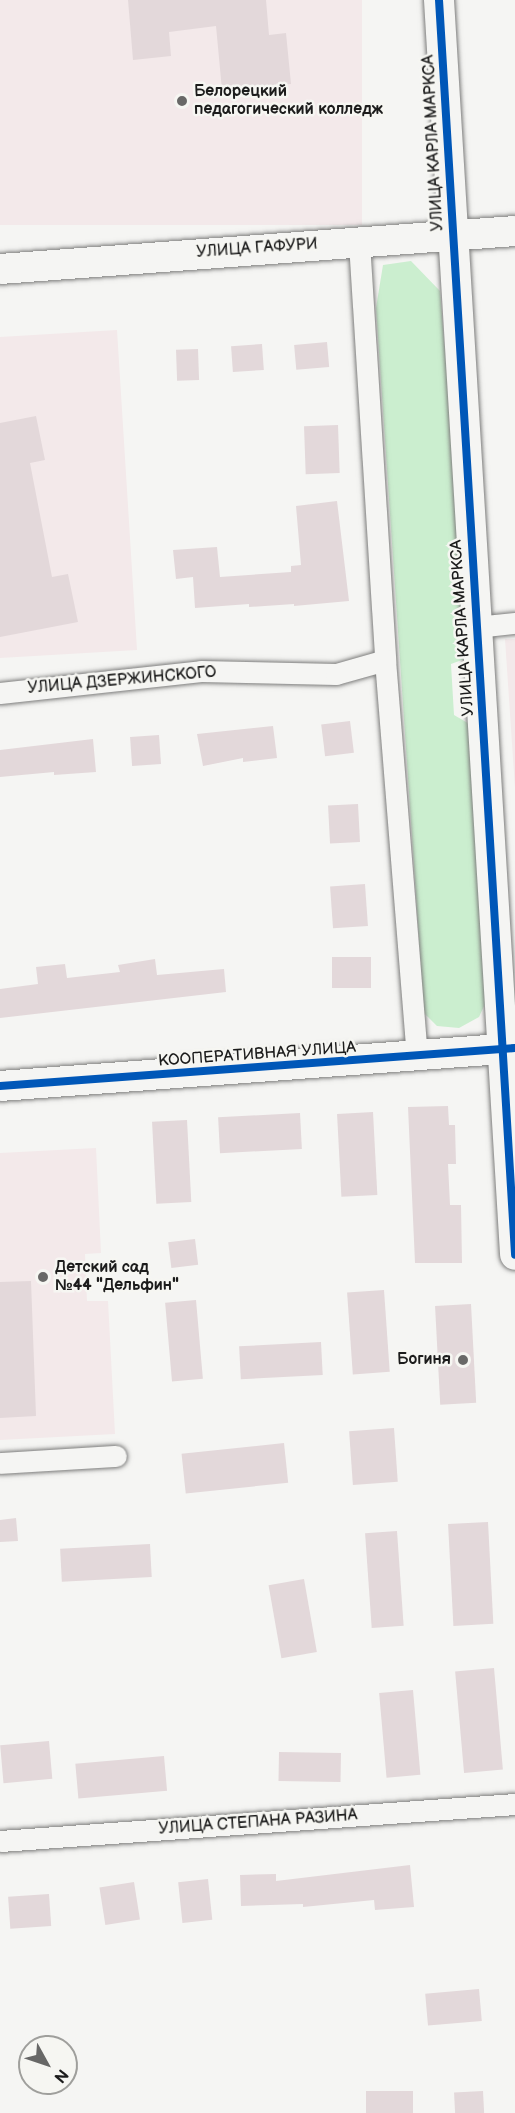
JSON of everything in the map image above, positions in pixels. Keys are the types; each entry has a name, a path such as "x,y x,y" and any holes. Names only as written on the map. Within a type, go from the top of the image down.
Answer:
{"street":[{"name":"УЛИЦА КАРЛА МАРКСА","path":"439,0 476,627 509,1049 515,1255"},
{"name":"УЛИЦА ГАФУРИ","path":"0,269 515,231"},
{"path":"359,242 385,660 417,1057"},
{"path":"476,627 515,622"},
{"name":"УЛИЦА ДЗЕРЖИНСКОГО","path":"0,693 201,671 336,674 385,660"},
{"name":"КООПЕРАТИВНАЯ УЛИЦА","path":"0,1086 509,1049"},
{"path":"0,1463 116,1456"},
{"name":"УЛИЦА СТЕПАНА РАЗИНА","path":"0,1841 515,1804"}],"shaded area":[{"name":"Белорецкий педагогический колледж","path":"0,0 362,0 362,225 0,225"},
{"path":"117,330 137,650 0,658 0,337"},
{"path":"505,639 515,639 515,788"},
{"name":"Детский сад №44 \"Дельфин\"","path":"96,1148 101,1253 85,1254 87,1301 108,1301 115,1434 0,1440 0,1153"}],"green space":[{"path":"411,261 440,291 470,657 451,664 454,715 473,726 490,993 479,1017 459,1028 437,1026 424,1013 376,308 383,265"}],"building":[{"path":"128,0 266,0 269,35 286,33 291,84 222,90 216,26 169,32 171,56 133,60"},
{"path":"327,342 329,367 296,370 294,345"},
{"path":"262,344 264,370 233,372 231,346"},
{"path":"198,349 199,380 177,381 176,350"},
{"path":"36,416 45,460 30,463 52,577 68,574 78,622 0,637 0,423"},
{"path":"338,425 340,473 306,474 304,426"},
{"path":"337,501 349,601 294,606 294,604 249,607 249,604 195,608 193,577 176,579 173,550 217,547 220,577 291,572 291,566 301,565 296,506"},
{"path":"350,721 354,753 325,756 321,725"},
{"path":"273,726 277,758 243,762 243,758 203,766 197,734"},
{"path":"159,735 161,764 132,766 130,737"},
{"path":"93,739 96,772 54,775 54,772 0,777 0,750"},
{"path":"358,804 360,842 330,844 328,806"},
{"path":"365,884 368,926 333,928 330,886"},
{"path":"332,957 371,957 371,988 332,988"},
{"path":"155,959 157,975 224,969 226,992 0,1018 0,989 38,984 36,967 65,964 67,978 120,972 118,965"},
{"path":"448,1106 449,1125 455,1125 456,1164 448,1164 450,1205 461,1205 462,1263 415,1263 408,1107"},
{"path":"373,1112 377,1195 341,1197 337,1114"},
{"path":"300,1113 302,1149 220,1153 218,1117"},
{"path":"187,1120 191,1202 156,1204 152,1122"},
{"path":"195,1239 198,1265 171,1268 168,1242"},
{"path":"31,1281 36,1416 0,1418 0,1282"},
{"path":"384,1290 390,1372 353,1374 347,1293"},
{"path":"196,1300 203,1379 172,1381 165,1303"},
{"path":"471,1304 476,1403 440,1405 435,1306"},
{"path":"321,1342 323,1375 241,1379 239,1346"},
{"path":"394,1428 398,1482 353,1485 349,1431"},
{"path":"284,1443 288,1483 186,1494 182,1454"},
{"path":"16,1518 18,1541 0,1542 0,1520"},
{"path":"488,1522 493,1624 453,1626 448,1524"},
{"path":"397,1531 404,1626 372,1628 365,1533"},
{"path":"150,1544 152,1577 62,1582 60,1549"},
{"path":"304,1579 317,1652 281,1658 269,1585"},
{"path":"494,1668 503,1770 464,1773 455,1671"},
{"path":"413,1690 420,1775 387,1778 379,1693"},
{"path":"49,1741 52,1779 3,1783 0,1745"},
{"path":"279,1752 341,1753 340,1782 278,1781"},
{"path":"164,1756 167,1791 78,1799 75,1764"},
{"path":"410,1865 414,1907 375,1910 374,1900 303,1907 303,1904 241,1906 240,1875 276,1874 276,1881"},
{"path":"208,1879 212,1920 182,1923 178,1882"},
{"path":"134,1882 140,1920 105,1925 99,1887"},
{"path":"49,1894 51,1926 10,1929 8,1897"},
{"path":"479,1989 482,2021 428,2026 425,1994"},
{"path":"366,2091 413,2091 413,2113 366,2113"},
{"path":"483,2091 484,2113 455,2113 454,2093"}],"cycle path":[{"path":"439,0 515,1255"},
{"path":"0,1086 515,1048"}],"place":[{"name":"Белорецкий педагогический колледж","path":"182,101"},
{"name":"Детский сад №44 \"Дельфин\"","path":"43,1277"},
{"name":"Богиня","path":"463,1360"}]}
